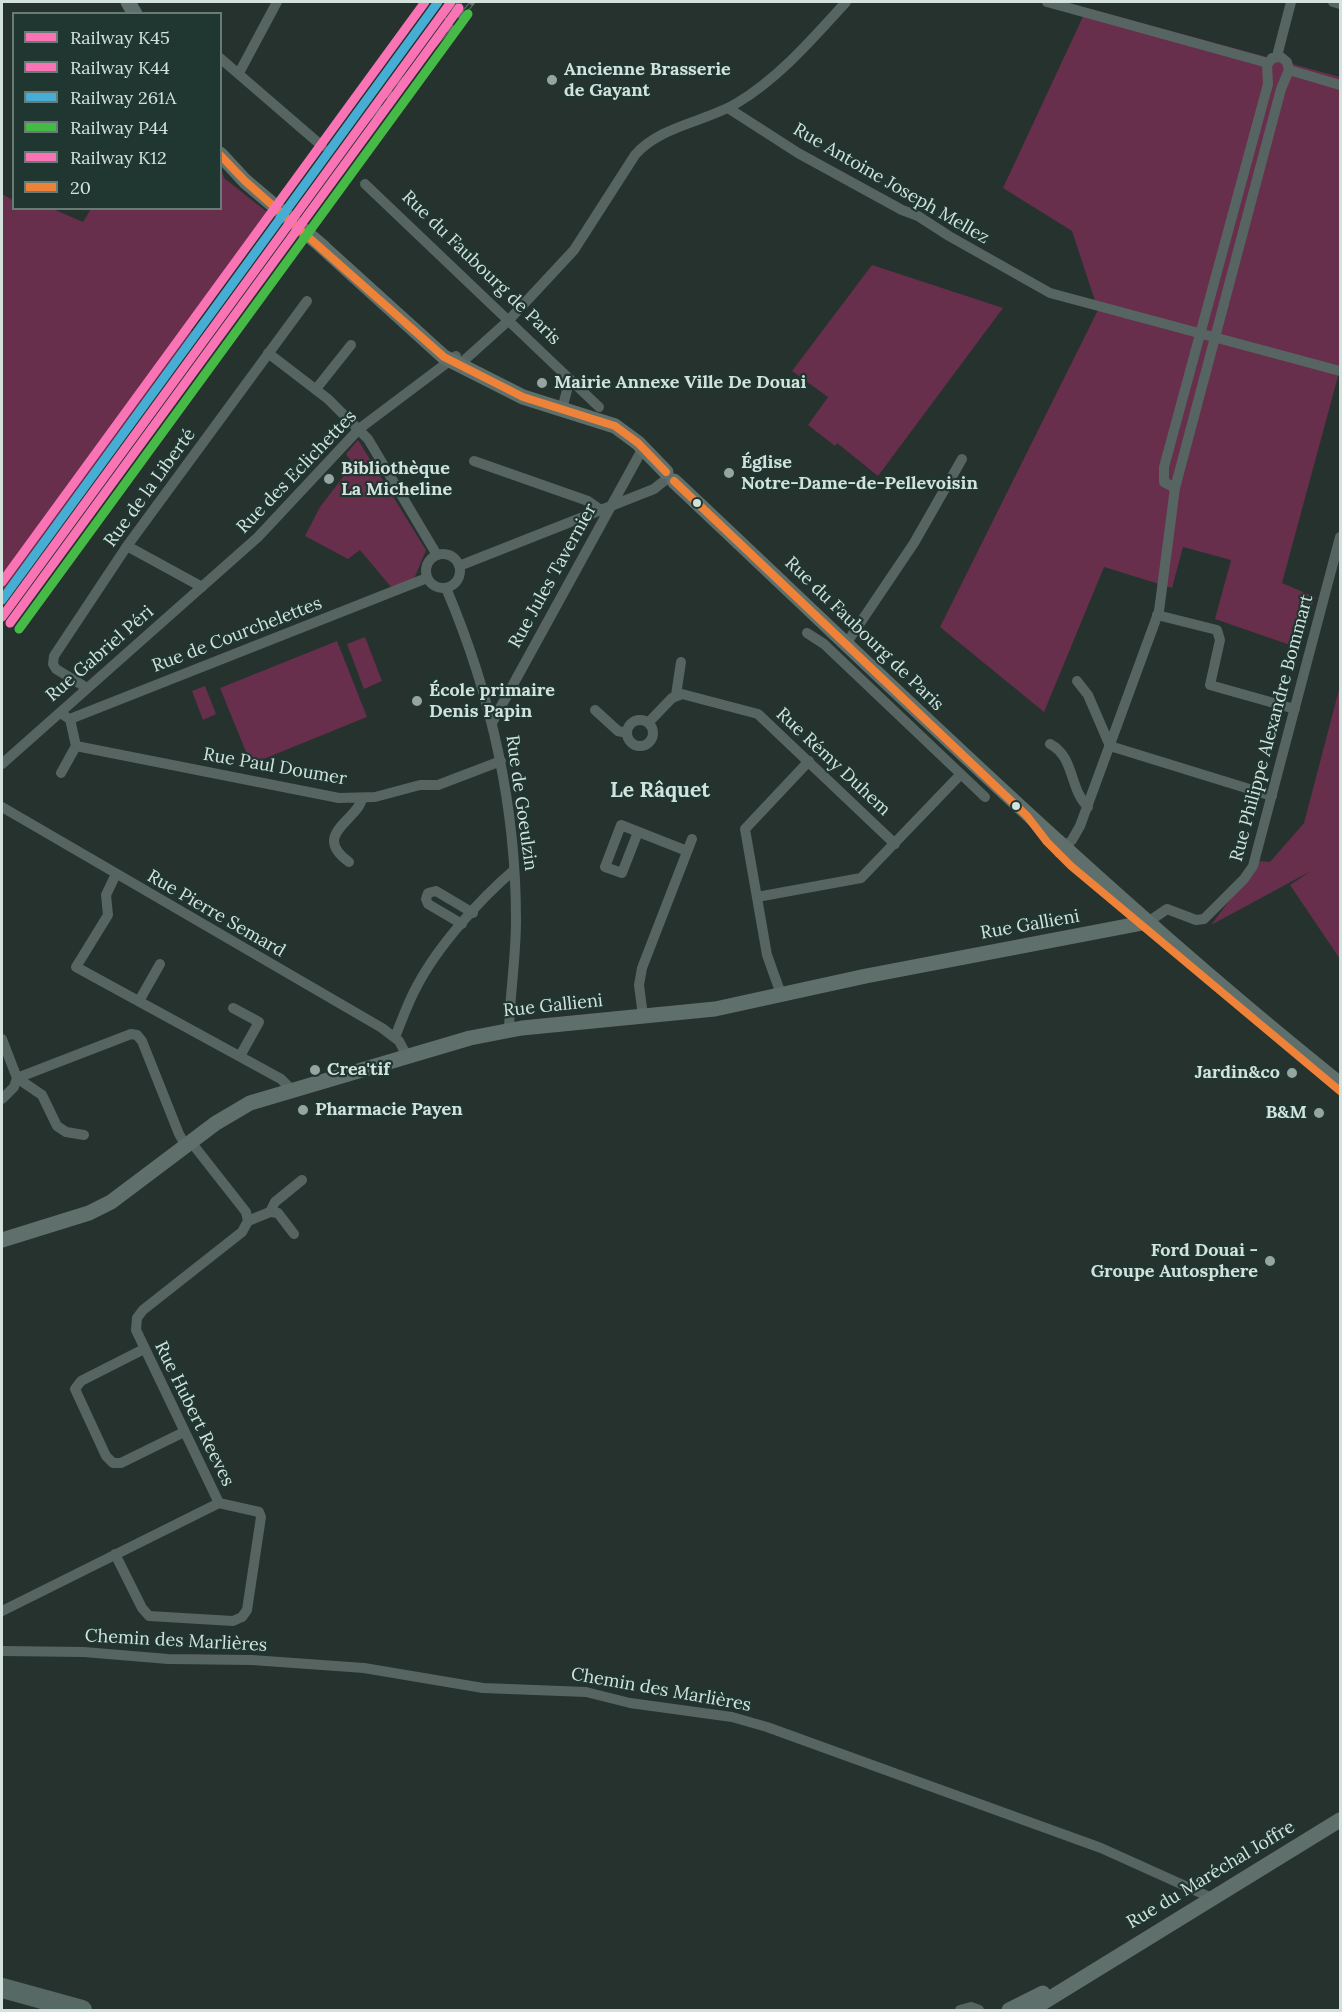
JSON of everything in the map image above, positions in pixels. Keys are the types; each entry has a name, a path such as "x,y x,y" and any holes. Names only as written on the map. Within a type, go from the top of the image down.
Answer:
{"highway":[{"path":"2,1988 82,2010"},
{"path":"2,1996 55,2010"}],"main road":[{"name":"Rue du Faubourg de Paris","path":"222,156 244,181 457,361 516,393 610,424 643,448 668,478 1143,925 1174,945 1341,1084"},
{"name":"Rue Gallieni","path":"2,1240 102,1207 122,1196 188,1144 241,1107 291,1089 407,1056 509,1030 715,1009 866,976 1143,925"},
{"path":"1143,925 1243,1014 1341,1091"},
{"name":"Rue du Maréchal Joffre","path":"1031,2010 1341,1820"},
{"name":"Rue du Maréchal Joffre","path":"1009,2010 1103,1964"}],"street":[{"path":"239,73 276,2"},
{"name":"Rue des Eclichettes","path":"222,570 265,530 359,429 457,361 508,321 574,250 643,146 659,136 728,108 776,74 846,2"},
{"path":"1047,2 1271,64 1286,60 1287,73 1175,488 1157,615 1088,807 1077,833 1062,850"},
{"path":"1175,488 1164,482 1163,470 1271,64 1291,2"},
{"path":"1333,2 1341,4"},
{"path":"222,60 322,146"},
{"path":"1271,64 1276,78 1287,73 1341,85"},
{"name":"Rue Antoine Joseph Mellez","path":"728,108 798,153 902,210 918,216 1054,294 1341,370"},
{"name":"Rue du Faubourg de Paris","path":"365,184 599,406"},
{"name":"Rue de la Liberté","path":"87,688 56,669 52,658 127,546 267,353 307,302"},
{"path":"316,389 351,345"},
{"path":"267,353 316,389 359,429 371,444 437,555"},
{"path":"562,409 570,379"},
{"name":"Rue Jules Tavernier","path":"493,721 606,508 643,448"},
{"path":"846,644 914,543 962,459"},
{"path":"474,461 606,508"},
{"path":"459,566 654,489 668,478"},
{"name":"Rue Philippe Alexandre Bommart","path":"1143,925 1167,909 1196,920 1204,919 1237,886 1253,866 1341,537"},
{"path":"127,546 202,587"},
{"path":"437,555 450,556 459,566 458,580 446,588 435,586 427,578 427,565 437,555"},
{"name":"Rue Gabriel Péri","path":"2,764 222,570"},
{"name":"Rue de Courchelettes","path":"70,719 427,578"},
{"name":"Rue de Goeulzin","path":"446,588 472,652 493,721 512,831 516,938 509,1030"},
{"path":"1157,615 1180,622 1210,626 1220,636 1210,685 1295,709"},
{"name":"Rue du Faubourg de Paris","path":"807,633 824,644 985,797"},
{"path":"648,723 676,695 681,662"},
{"path":"1077,681 1088,695 1110,746 1272,796"},
{"name":"Rue Rémy Duhem","path":"676,695 686,694 754,712 895,843"},
{"path":"595,710 618,731 627,733 633,743 645,744 652,735 648,723"},
{"path":"59,712 70,719 76,746 61,773"},
{"path":"627,733 635,721 648,723"},
{"path":"1050,744 1064,756 1082,800 1088,807"},
{"name":"Rue Paul Doumer","path":"76,746 331,796 362,798 443,783 501,761"},
{"path":"781,994 767,955 745,829 809,761"},
{"path":"757,897 859,879 961,774"},
{"path":"349,862 338,852 335,838 342,823 361,804 362,798"},
{"name":"Rue Pierre Semard","path":"2,807 395,1036 402,1044 407,1056"},
{"path":"638,832 687,851"},
{"path":"643,1016 639,985 642,968 692,839"},
{"path":"395,1036 421,978 462,924 514,870"},
{"path":"117,874 106,895 108,915 76,968 139,1000 281,1079 291,1089"},
{"path":"462,924 428,904 426,899 428,893 436,891 473,913"},
{"path":"139,1000 160,964"},
{"path":"233,1008 259,1022 240,1056"},
{"path":"17,1078 131,1034 137,1035 142,1041 178,1134 246,1212 248,1221"},
{"path":"2,1039 17,1078 42,1095 57,1126 66,1132 84,1135"},
{"path":"2,1099 14,1087 17,1078"},
{"name":"Rue Hubert Reeves","path":"2,1611 219,1503 144,1349 136,1324 143,1310 242,1232 248,1221 270,1212 275,1202 303,1180"},
{"path":"270,1212 278,1213 294,1234"},
{"path":"144,1349 81,1381 75,1389 106,1456 113,1463 121,1463 184,1432"},
{"path":"115,1554 142,1608 149,1616 236,1621 247,1610 261,1525 259,1512 219,1503"},
{"name":"Chemin des Marlières","path":"2,1651 84,1652 364,1668 483,1688 586,1692 630,1703 732,1717 767,1727 1101,1848 1212,1898"},
{"path":"960,2010 971,2007 980,2010"}],"shaded area":[{"path":"1087,8 1340,77 1340,369 1282,583 1315,597 1296,647 1215,619 1231,560 1183,547 1172,588 1104,567 1044,712 940,627 1098,310 1072,231 1003,188"},
{"path":"222,172 224,178 272,216 188,329 196,334 2,600 2,194 12,199 12,210 55,210 83,222 90,210 222,210"},
{"path":"872,265 1003,308 878,476 837,443 835,446 808,425 828,397 792,371"},
{"path":"358,440 426,550 414,579 391,587 360,550 348,559 305,536 320,507 353,464 346,454"},
{"path":"365,637 382,681 364,689 347,644"},
{"path":"337,641 367,717 251,764 220,688"},
{"path":"205,686 216,714 203,720 192,691"},
{"path":"1340,686 1340,959 1290,885 1311,871 1211,925 1259,861 1270,862 1304,823"}],"railway":[{"path":"447,18 460,2"},
{"path":"335,161 361,127 473,2"}],"rail line":[{"name":"K12","path":"2,582 425,2"},
{"name":"261A","path":"2,600 438,2"},
{"name":"K45","path":"2,617 451,2"},
{"name":"K44","path":"10,623 459,8"},
{"name":"P44","path":"19,629 468,14"}],"transit line":[{"name":"20","path":"222,157 245,181 444,357 523,397 615,426 638,443 666,472"},
{"name":"20","path":"674,481 1027,816 1047,842 1071,866 1340,1091"}],"place":[{"name":"Ancienne Brasserie de Gayant","path":"552,80"},
{"name":"Mairie Annexe Ville De Douai","path":"542,383"},
{"name":"Église Notre-Dame-de-Pellevoisin","path":"729,473"},
{"name":"Bibliothèque La Micheline","path":"329,479"},
{"name":"École primaire Denis Papin","path":"417,701"},
{"name":"Crea'tif","path":"315,1070"},
{"name":"Jardin&co","path":"1292,1073"},
{"name":"Pharmacie Payen","path":"303,1110"},
{"name":"B&M","path":"1319,1113"},
{"name":"Ford Douai - Groupe Autosphere","path":"1270,1261"}],"district":[{"name":"Le Râquet","path":"660,791"}]}
